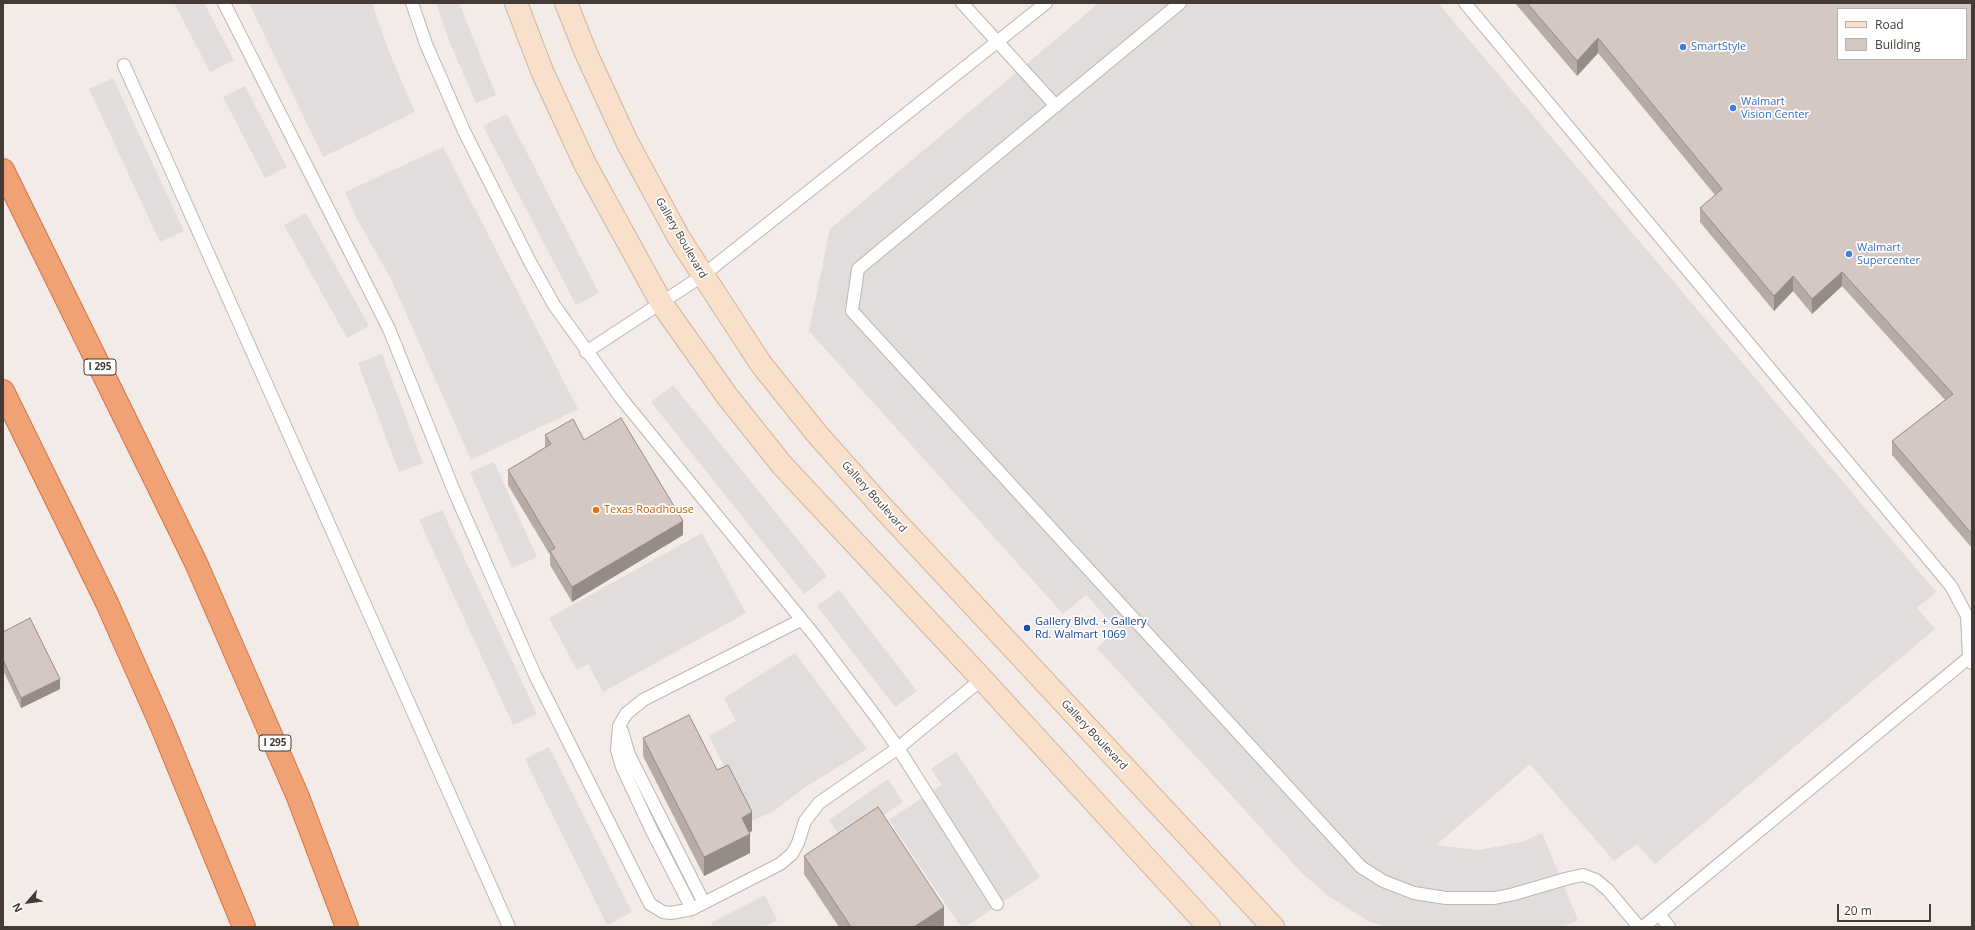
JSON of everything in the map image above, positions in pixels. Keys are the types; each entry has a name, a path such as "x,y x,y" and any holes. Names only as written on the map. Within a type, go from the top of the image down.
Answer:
{"highway":[{"name":"I 295","path":"3,170 196,563 298,797 347,927"},
{"path":"3,391 107,603 162,727 244,927"}],"street":[{"path":"516,3 542,71 585,164 662,304 726,396 782,465 982,679 1209,927"},
{"name":"Gallery Boulevard","path":"566,3 586,53 627,142 679,238 702,276 761,364 850,472 1273,927"}],"lane":[{"path":"224,3 389,329 454,491 535,675 643,893 650,904 663,912 671,913 692,909 780,864 792,854 798,843 805,821 819,803 898,748 982,679"},
{"path":"412,3 426,44 464,131 487,180 547,293 586,352 719,521 801,620 898,748 997,904"},
{"path":"962,3 1056,106"},
{"path":"586,352 662,304 702,276 1046,3"},
{"path":"1180,3 858,269 852,311 1361,867 1383,881 1414,893 1446,898 1496,898 1584,875 1596,880 1608,890 1639,927"},
{"path":"1465,3 1951,586 1967,616 1971,658 1643,927"},
{"path":"124,65 508,927"},
{"path":"692,909 651,829 622,767 617,750 621,720 643,700 801,620"},
{"path":"621,720 622,736 629,755 704,903"},
{"path":"1659,914 1669,927"}],"shaded area":[{"path":"174,3 204,3 234,60 210,72"},
{"path":"249,3 372,3 389,52 415,112 323,157"},
{"path":"436,3 459,3 496,95 476,103 450,43"},
{"path":"1099,3 1438,3 1936,592 1917,608 1935,629 1655,864 1637,844 1614,861 1530,764 1436,845 1478,850 1522,842 1542,833 1578,920 1562,927 1386,927 1368,921 1327,895 1302,873 1097,648 1117,629 1086,595 1063,614 809,331 830,229"},
{"path":"113,78 184,231 160,242 89,89"},
{"path":"245,86 287,167 265,178 223,97"},
{"path":"507,114 599,293 576,305 483,126"},
{"path":"443,147 578,409 471,460 391,279 357,219 345,192"},
{"path":"306,213 369,326 347,338 284,225"},
{"path":"382,354 423,463 399,472 358,363"},
{"path":"673,385 827,576 804,594 651,402"},
{"path":"494,462 537,557 512,568 470,472"},
{"path":"442,510 537,714 513,725 419,520"},
{"path":"702,533 746,613 603,692 588,664 577,670 549,618"},
{"path":"839,590 917,691 895,707 817,606"},
{"path":"795,653 867,749 804,788 774,811 752,821 709,736 736,721 724,698"},
{"path":"549,747 632,912 607,925 525,759"},
{"path":"956,752 1040,877 965,927 961,927 889,820 942,785 931,769"},
{"path":"888,779 903,802 844,842 829,820"},
{"path":"765,895 777,920 764,927 713,927 711,923"}],"building":[{"name":"Walmart Supercenter","path":"1527,3 1972,3 1972,534 1892,441 1953,394 1842,272 1812,299 1793,276 1774,296 1700,208 1722,189 1598,38 1577,61"},
{"name":"Texas Roadhouse","path":"621,418 683,521 572,587 550,551 555,548 508,470 551,444 545,435 573,419 584,440"},
{"path":"30,618 60,679 21,698 3,660 3,632"},
{"path":"689,715 717,770 728,765 752,812 742,818 750,834 704,857 643,738"},
{"path":"878,807 944,907 914,927 851,927 804,856"}],"place":[{"name":"SmartStyle","path":"1683,47"},
{"name":"Walmart Vision Center","path":"1733,108"},
{"name":"Walmart Supercenter","path":"1849,254"},
{"name":"Texas Roadhouse","path":"596,510"},
{"name":"Gallery Blvd. + Gallery Rd. Walmart 1069","path":"1027,628"}]}
